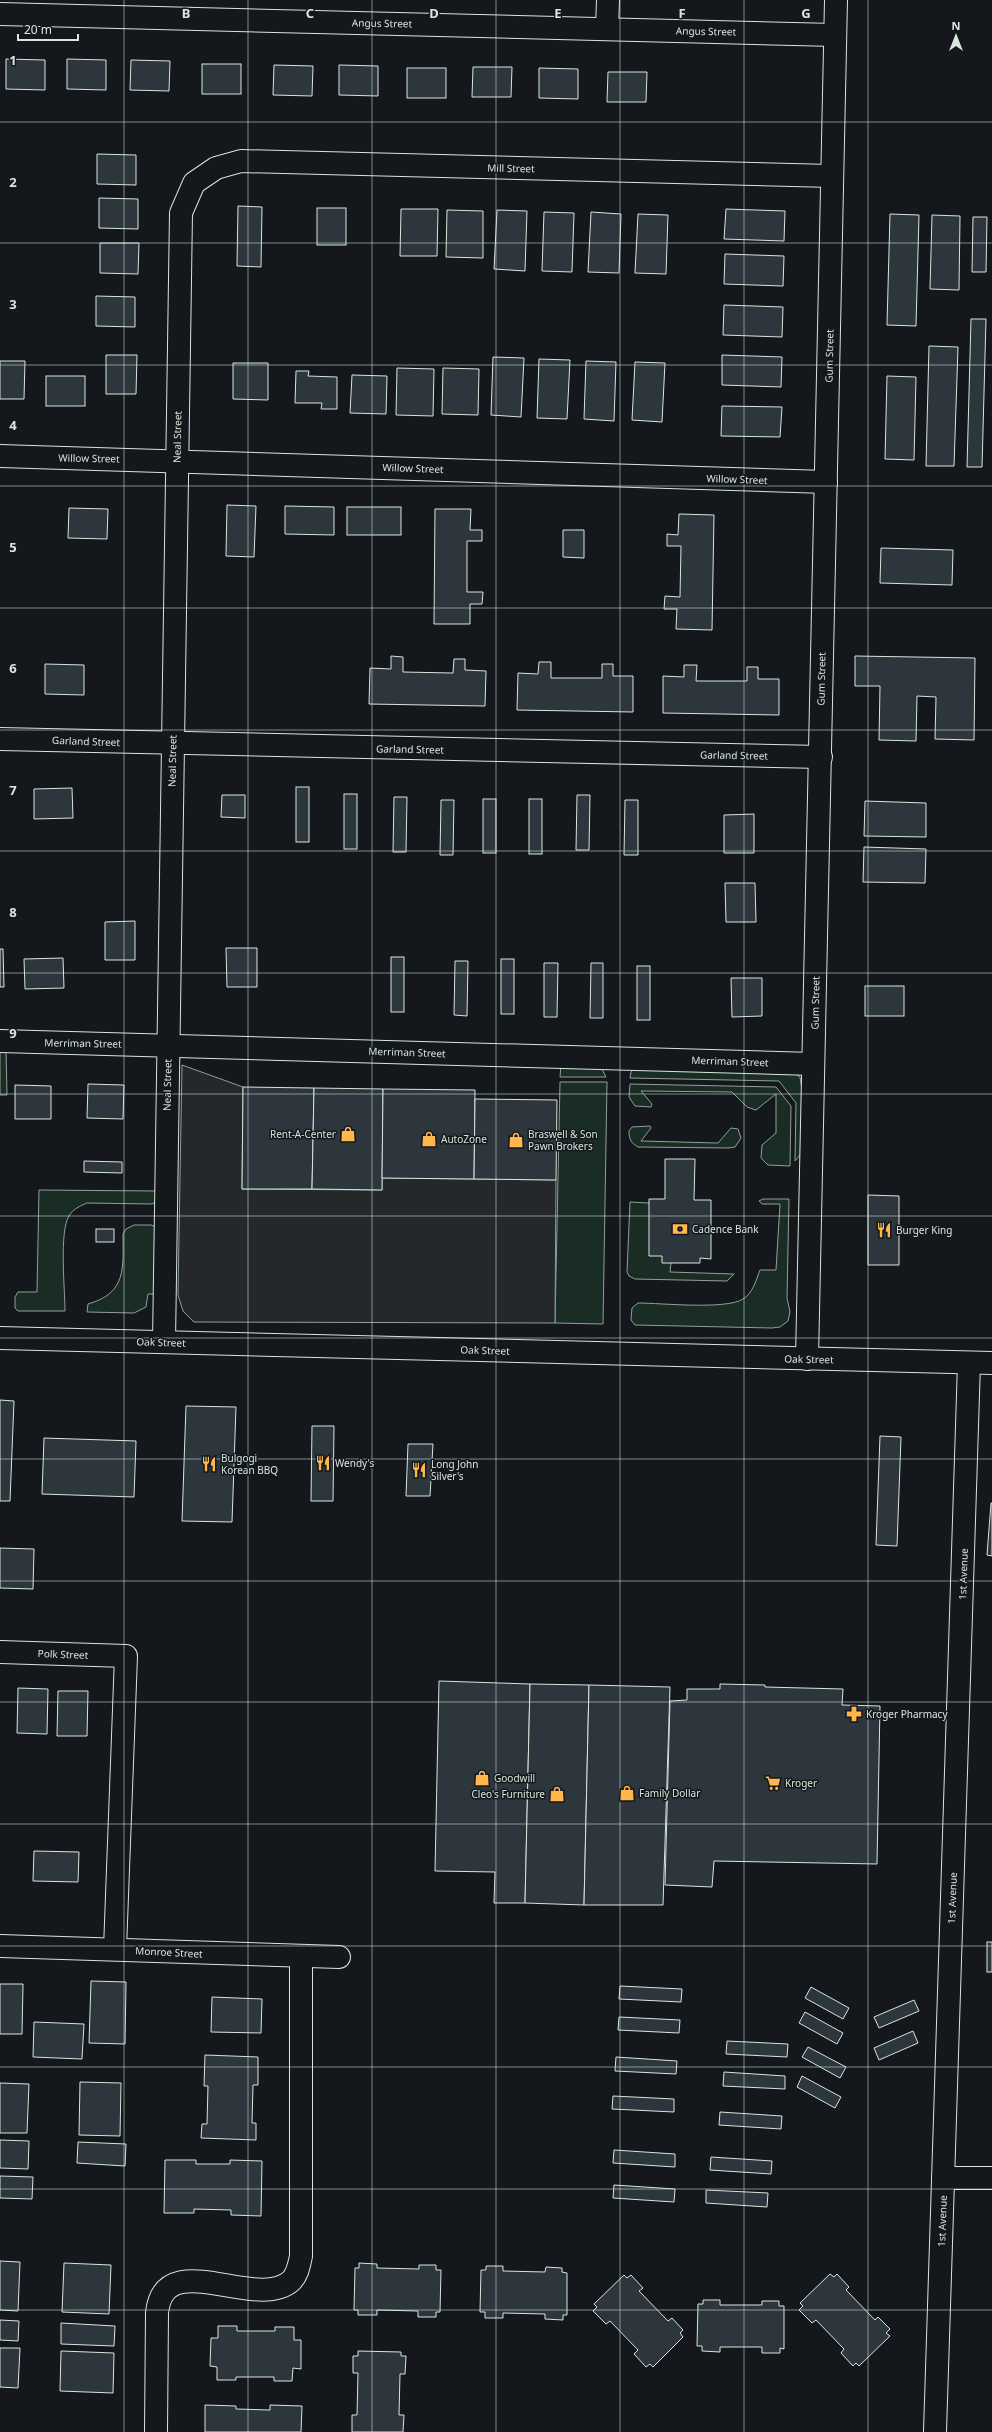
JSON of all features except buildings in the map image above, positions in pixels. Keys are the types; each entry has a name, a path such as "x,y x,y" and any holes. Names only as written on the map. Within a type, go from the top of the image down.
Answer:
{"main road":[{"path":"607,29 608,0"},
{"name":"Gum Street","path":"807,1359 836,0"},
{"name":"Angus Street","path":"0,14 835,34"},
{"name":"Mill Street","path":"194,183 216,168 241,161 832,176"},
{"name":"Neal Street","path":"164,1342 167,1045 181,213 194,183"},
{"name":"Willow Street","path":"0,456 177,460 826,482"},
{"name":"Garland Street","path":"0,739 172,744 821,757"},
{"name":"Merriman Street","path":"0,1042 167,1045 813,1064"},
{"name":"Oak Street","path":"0,1338 992,1363"},
{"name":"1st Avenue","path":"935,2432 969,1363"},
{"name":"Polk Street","path":"0,1652 126,1656 116,1949"},
{"name":"Monroe Street","path":"0,1946 339,1957"},
{"path":"156,2432 157,2313 159,2300 168,2287 177,2282 190,2282 263,2289 285,2285 297,2273 301,2256 301,1956"},
{"path":"943,2178 992,2178"}],"green space":[{"path":"0,1050 6,1051 7,1095 0,1095"},
{"path":"561,1064 602,1069 606,1077 560,1077"},
{"path":"635,1068 793,1072 800,1077 802,1090 801,1154 795,1161 796,1103 779,1081 630,1078 631,1072"},
{"path":"560,1082 607,1082 603,1324 555,1323"},
{"path":"630,1084 776,1087 791,1106 790,1166 768,1165 761,1158 762,1145 776,1133 776,1094 756,1110 747,1107 732,1092 641,1091 652,1104 651,1107 635,1106 629,1097"},
{"path":"650,1126 651,1128 641,1141 718,1143 731,1128 738,1129 741,1138 735,1147 728,1148 638,1147 630,1139 629,1131 632,1127"},
{"path":"39,1190 157,1191 156,1202 152,1204 87,1203 77,1208 69,1216 66,1224 63,1248 65,1311 18,1311 15,1308 15,1297 18,1292 37,1292"},
{"path":"763,1199 789,1199 787,1298 790,1312 788,1321 780,1327 772,1328 635,1325 631,1320 632,1308 638,1303 708,1305 735,1302 743,1299 749,1293 754,1286 760,1270 776,1270 780,1204 762,1204 759,1201"},
{"path":"630,1202 649,1203 662,1256 671,1263 670,1272 734,1274 727,1281 635,1279 629,1276 627,1272"},
{"path":"134,1225 151,1225 156,1227 155,1294 148,1294 146,1307 134,1313 87,1312 88,1304 101,1299 110,1293 116,1286 120,1278 122,1268 123,1234 126,1229"}],"shaded area":[{"path":"182,1065 243,1087 242,1189 382,1190 382,1178 556,1180 555,1323 194,1322 183,1311 178,1295"}],"place":[{"name":"Rent-A-Center","path":"348,1134"},
{"name":"AutoZone","path":"429,1139"},
{"name":"Braswell & Son Pawn Brokers","path":"516,1140"},
{"name":"Cadence Bank","path":"680,1229"},
{"name":"Burger King","path":"884,1230"},
{"name":"Wendy's","path":"323,1463"},
{"name":"Bulgogi Korean BBQ","path":"209,1464"},
{"name":"Long John Silver's","path":"419,1470"},
{"name":"Kroger Pharmacy","path":"854,1714"},
{"name":"Goodwill","path":"482,1778"},
{"name":"Kroger","path":"773,1783"},
{"name":"Family Dollar","path":"627,1793"},
{"name":"Cleo's Furniture","path":"557,1794"}]}
